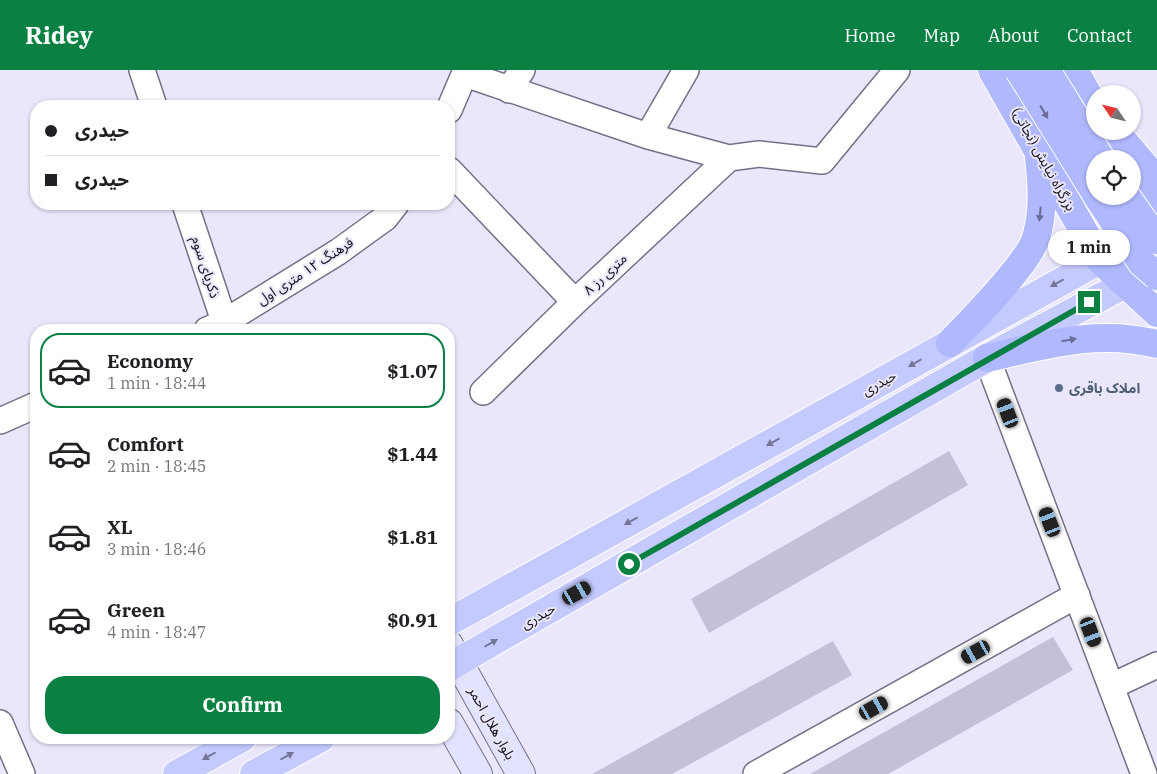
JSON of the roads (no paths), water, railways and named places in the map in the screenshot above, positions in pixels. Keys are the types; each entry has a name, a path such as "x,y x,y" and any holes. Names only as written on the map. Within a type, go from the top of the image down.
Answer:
{"highway":[{"name":"بزرگراه نیایش (نجاتی)","path":"992,70 1100,260 1123,284 1157,313"},
{"path":"1019,70 1086,178"},
{"path":"1046,70 1095,150"},
{"path":"1074,70 1086,91"},
{"path":"1038,148 1064,162 1078,161 1089,155 1097,140"},
{"path":"1123,140 1148,170 1148,194 1157,240"},
{"path":"950,342 1024,259 1036,240 1042,187 1038,148"},
{"path":"1141,182 1148,194"},
{"path":"1103,205 1142,263 1157,276"},
{"path":"987,358 1072,339 1138,339 1157,344"}],"main road":[{"name":"حیدری","path":"455,619 950,342 1100,260 1157,232"},
{"name":"حیدری","path":"455,656 987,358 1123,284 1157,268"},
{"name":"بلوار هلال احمر","path":"455,663 521,774"},
{"path":"455,734 478,774"},
{"path":"177,774 231,744"},
{"path":"254,774 310,744"}],"street":[{"path":"142,70 152,100"},
{"path":"648,136 686,70"},
{"path":"453,100 466,72 516,80 648,136 729,158 759,154 822,161 883,76"},
{"name":"۸ متری رز","path":"484,392 575,302 729,158"},
{"path":"455,176 575,302"},
{"name":"ذکریای سوم","path":"187,210 218,324"},
{"name":"فرهنگ ۱۲ متری اول","path":"225,324 338,252 385,218 391,210"},
{"path":"987,358 1144,774"},
{"path":"0,421 30,408"},
{"path":"756,774 1077,595"},
{"path":"1112,686 1157,665"},
{"path":"0,723 22,774"}],"place":[{"name":"املاک باقری","path":"1059,388"}]}
